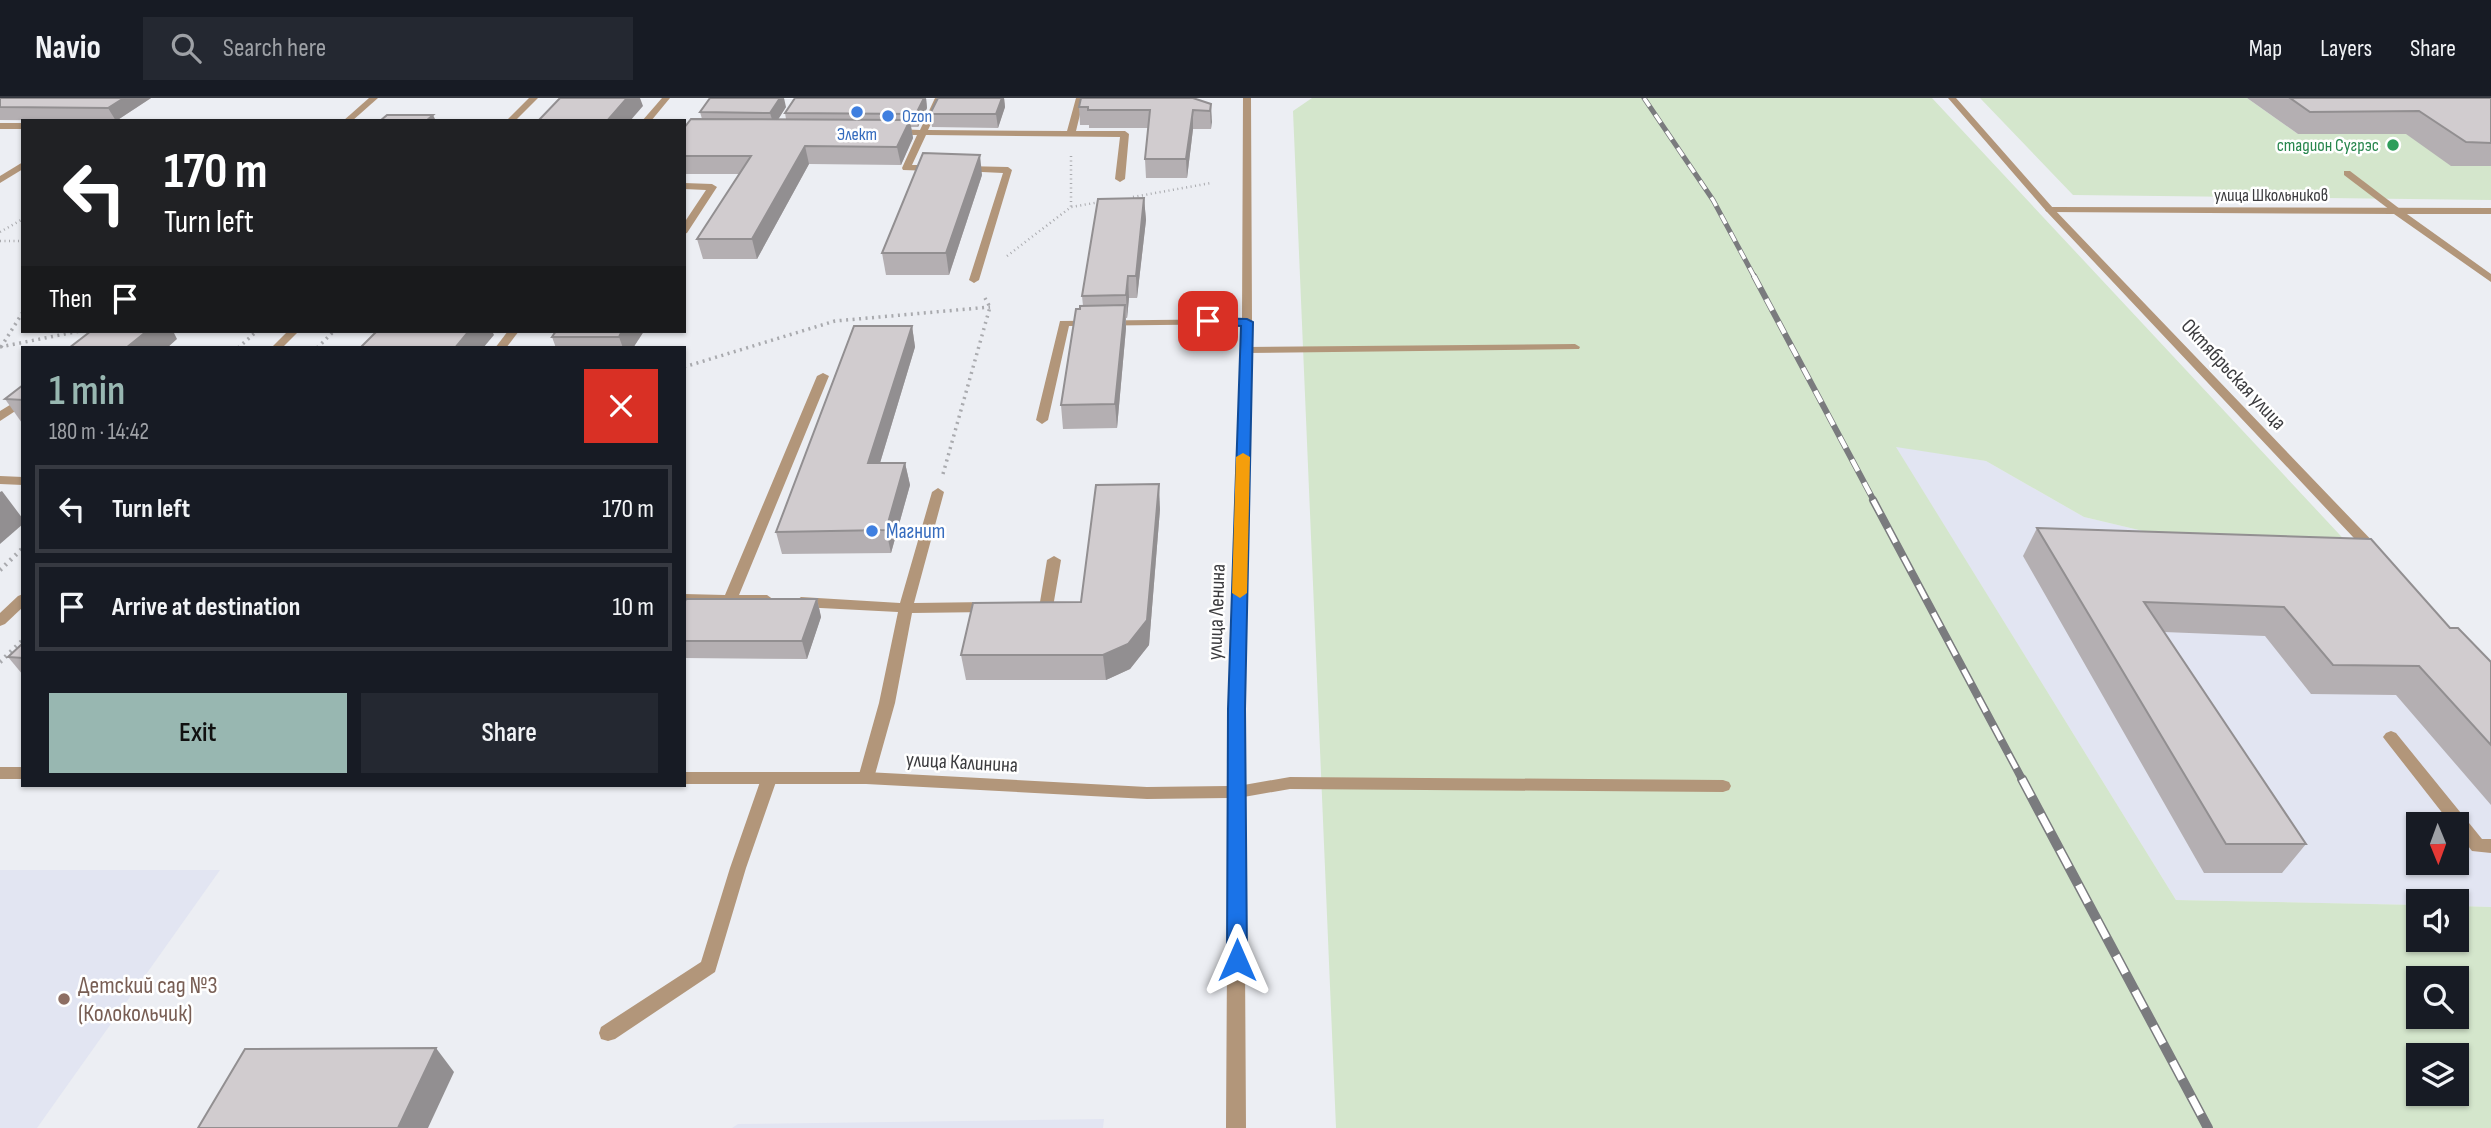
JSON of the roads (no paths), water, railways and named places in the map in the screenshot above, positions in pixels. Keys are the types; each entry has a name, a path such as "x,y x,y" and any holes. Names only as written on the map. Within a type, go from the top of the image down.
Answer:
{"street":[{"path":"349,119 374,98"},
{"path":"512,119 534,98"},
{"path":"648,119 666,98"},
{"path":"939,98 906,168 944,169"},
{"path":"1072,133 1080,98"},
{"name":"улица Ленина","path":"1236,1128 1236,709 1247,322 1247,98"},
{"name":"Октябрьская улица","path":"1952,98 2050,211 2387,564"},
{"path":"1,127 21,126"},
{"path":"883,132 1125,134 1119,179"},
{"path":"0,180 21,166"},
{"path":"957,169 1008,170 974,280"},
{"path":"2347,173 2491,279"},
{"path":"686,186 712,187 686,229"},
{"name":"улица Школьников","path":"2050,211 2491,211"},
{"path":"1042,420 1064,323 1247,322"},
{"path":"278,346 292,333"},
{"path":"1246,350 1575,347"},
{"path":"732,598 823,376"},
{"path":"0,417 21,401"},
{"path":"0,480 21,481"},
{"path":"866,778 887,703 906,608 938,492"},
{"path":"686,598 906,608 1046,607 1054,560"},
{"path":"0,621 21,601"},
{"path":"2391,737 2478,846 2491,846"},
{"path":"0,773 21,773"},
{"name":"улица Калинина","path":"686,778 866,778 1147,793 1238,792 1290,783 1723,786"},
{"path":"608,1033 709,967 738,868 769,779"}],"railway":[{"path":"1644,98 1713,200 1755,278"},
{"path":"1754,276 1874,501"},
{"path":"1873,500 2023,781"},
{"path":"2022,779 2208,1128"}],"place":[{"name":"Элект","path":"857,112"},
{"name":"Ozon","path":"888,116"},
{"name":"стадион Сугрэс","path":"2393,145"},
{"name":"Магнит","path":"872,531"},
{"name":"Детский сад №3 (Колокольчик)","path":"64,999"}]}
